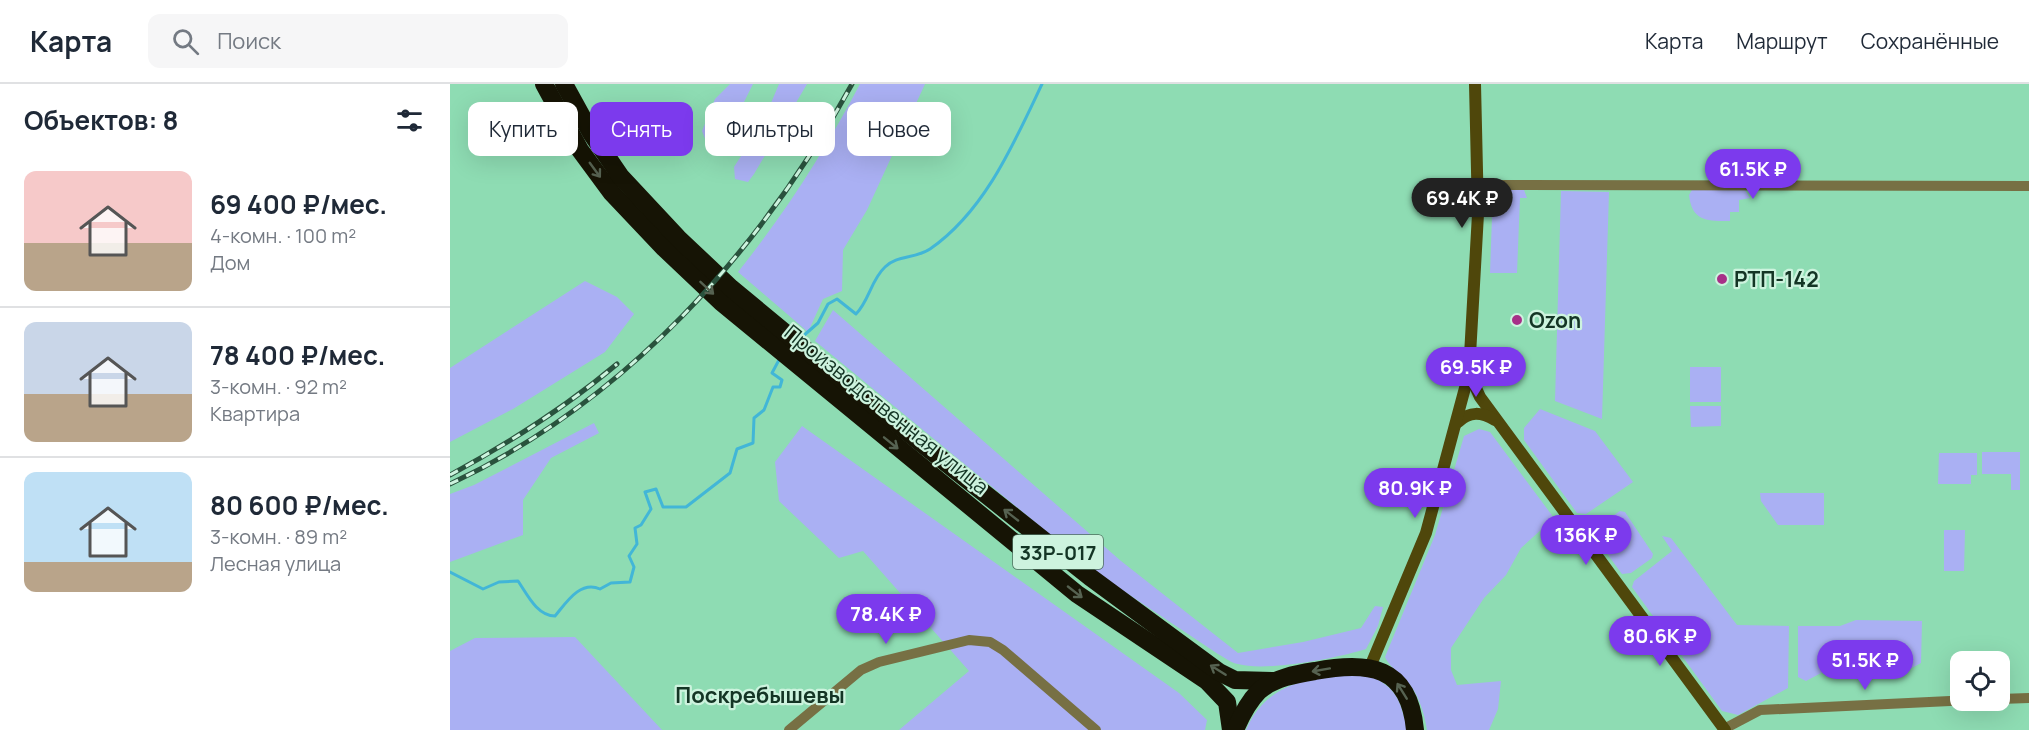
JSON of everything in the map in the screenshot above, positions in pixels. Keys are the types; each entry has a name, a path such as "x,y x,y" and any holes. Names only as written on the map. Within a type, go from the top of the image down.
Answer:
{"highway":[{"name":"Производственная улица","path":"544,84 587,158 612,192 671,243 731,288 852,399 1077,594 1207,681 1227,702 1233,730"},
{"name":"Производственная улица","path":"564,84 591,134 671,243"},
{"name":"Производственная улица","path":"852,399 1219,672 1235,680 1273,681"},
{"name":"33Р-017","path":"1233,730 1243,711 1259,692 1273,681 1339,666 1370,667 1396,681 1407,698 1415,730"}],"main road":[{"path":"1370,667 1426,533 1458,422 1469,373 1478,185 1475,84"},
{"path":"1469,373 1480,397 1498,423 1725,729"},
{"path":"1458,422 1464,416 1474,413 1488,416 1498,423"}],"street":[{"path":"1478,185 2029,186"},
{"path":"789,730 861,670 879,662 969,640 990,642 1003,650 1096,730"},
{"path":"2010,699 2029,698"},
{"path":"1725,729 1760,710 1950,701"}],"shaded area":[{"path":"730,84 753,84 744,102 714,102"},
{"path":"779,84 807,84 796,102 771,102"},
{"path":"860,84 925,84 917,102 850,102"},
{"path":"847,108 847,156 892,156 867,210 843,250 842,291 823,299 808,332 738,272 772,227 819,156 835,156 835,129"},
{"path":"705,124 705,139 702,131"},
{"path":"741,156 765,156 748,182 735,179 734,167"},
{"path":"1493,189 1524,190 1527,198 1520,198 1517,273 1490,273"},
{"path":"1692,190 1745,190 1750,198 1739,200 1739,212 1730,212 1730,221 1715,221 1697,215 1689,195"},
{"path":"1561,191 1609,192 1602,419 1555,401"},
{"path":"585,281 617,297 634,314 605,352 513,409 450,442 450,368"},
{"path":"833,310 1121,561 1238,653 1303,642 1361,628 1375,606 1383,607 1378,626 1366,649 1321,660 1266,666 1235,663 1218,654 1098,574 815,341"},
{"path":"1690,367 1721,367 1721,402 1690,402"},
{"path":"1690,406 1721,406 1721,426 1691,427"},
{"path":"1540,409 1595,431 1633,482 1586,514 1577,513 1524,440 1524,428"},
{"path":"594,423 599,433 551,458 523,500 523,535 450,562 450,494 474,485"},
{"path":"802,426 1179,693 1207,720 1205,730 899,730 969,671 863,551 839,558 779,501 775,462"},
{"path":"1479,429 1490,432 1554,518 1521,548 1506,575 1484,598 1451,648 1451,670 1457,685 1501,681 1498,709 1489,730 1427,730 1422,709 1413,689 1385,657 1435,535 1464,436"},
{"path":"1982,452 2020,452 2020,490 2011,490 2011,474 1982,474"},
{"path":"1939,453 1977,453 1977,475 1971,475 1971,484 1938,484"},
{"path":"1760,493 1824,493 1824,525 1778,525 1761,501"},
{"path":"1620,511 1625,512 1653,554 1652,558 1631,573 1622,574 1594,536 1595,528"},
{"path":"1944,530 1965,530 1964,571 1944,571"},
{"path":"1662,536 1671,538 1737,625 1789,626 1788,688 1738,715 1722,711 1632,587 1634,581 1672,551"},
{"path":"1856,620 1922,621 1921,663 1910,669 1823,672 1806,681 1798,677 1798,626 1840,626"},
{"path":"575,637 662,730 450,730 450,651 475,638"},
{"path":"1367,673 1386,685 1396,696 1408,730 1246,730 1267,700 1281,690 1313,679"}],"waterway":[{"path":"802,337 818,323 828,304 837,299 856,314 876,278 885,267 890,263 930,249 967,215 982,196 1009,152 1042,84"},
{"path":"450,572 483,589 499,582 518,581 538,608 555,616 580,590 593,587 600,589 611,583 630,582 634,567 629,556 637,544 635,528 641,525 651,509 645,492 656,489 663,507 686,507 730,473 737,449 753,443 754,418 764,410 773,387 780,387 782,380 772,373 780,358"}],"railway":[{"path":"450,484 514,450 574,410 630,365 682,316 731,263 775,206 816,146 852,84"},
{"path":"450,475 536,424 617,364"}],"place":[{"name":"РТП-142","path":"1722,279"},
{"name":"Ozon","path":"1517,320"}],"district":[{"name":"Поскребышевы","path":"760,695"}]}
